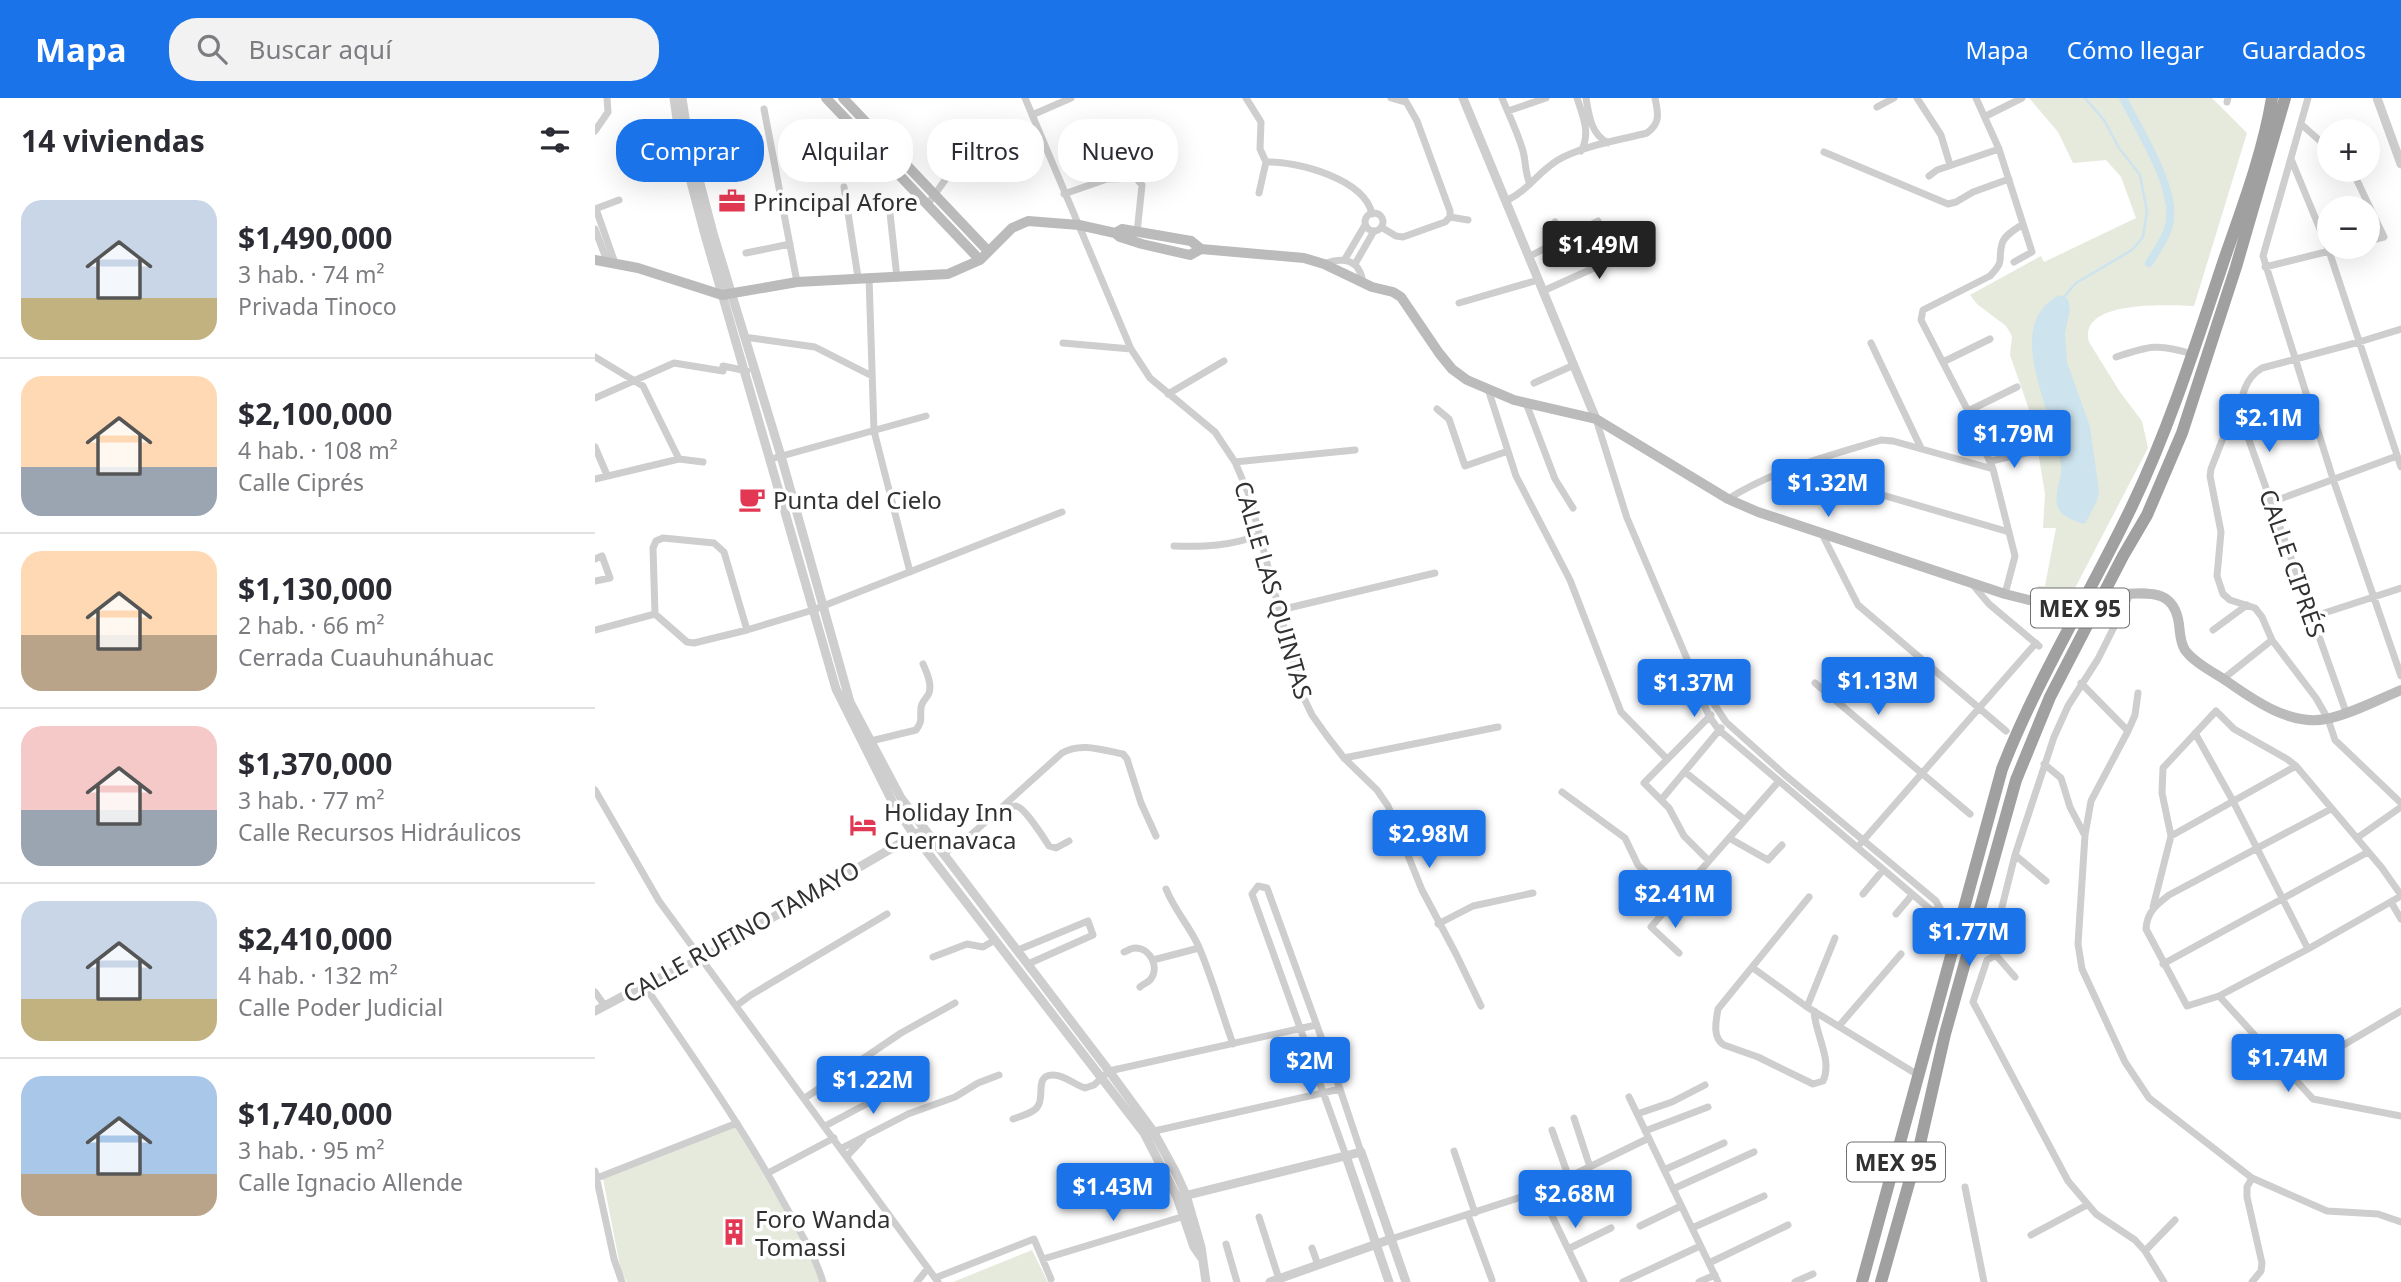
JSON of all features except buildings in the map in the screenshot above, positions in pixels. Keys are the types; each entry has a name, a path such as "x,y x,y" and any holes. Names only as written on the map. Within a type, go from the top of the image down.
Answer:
{"highway":[{"name":"MEX 95","path":"1862,1282 2006,759 2029,705 2150,468 2192,355 2245,198 2272,98"},
{"name":"MEX 95","path":"1881,1282 1920,1144 1949,1021 2016,780 2050,696 2147,515 2178,444 2236,267 2285,98"}],"main road":[{"path":"826,98 931,199"},
{"path":"843,98 984,256"},
{"path":"595,260 663,275 727,294 797,282 948,274 984,256 1019,223 1028,221 1079,225 1115,233 1120,237 1191,241 1201,250 1304,258 1401,297 1452,369 1467,380 1526,403 1596,419 1728,499 1822,534 2005,594 2029,600 2069,601"},
{"path":"2126,593 2164,596 2177,612 2182,644 2187,653 2223,679 2280,713 2298,719 2328,719 2401,690"}],"street":[{"path":"595,131 608,112 607,98"},
{"path":"674,98 679,119"},
{"path":"682,98 683,119"},
{"name":"CALLE LAS QUINTAS","path":"1025,98 1131,349 1150,378 1215,432 1235,462 1249,495 1301,692 1312,715 1344,758 1377,790 1388,806 1422,890 1481,1006"},
{"path":"1032,115 1071,98"},
{"path":"1246,98 1261,122 1260,149 1266,162 1259,193"},
{"path":"1365,225 1403,237 1445,222 1450,217 1417,121 1404,100 1391,98"},
{"path":"1463,98 1596,419 1627,518 1702,694 1703,706 1719,730 1857,849 1931,910 1941,910"},
{"path":"1501,98 1508,111 1530,184"},
{"path":"1508,111 1546,98"},
{"path":"1577,98 1587,141 1581,151"},
{"path":"1586,98 1594,131 1598,138 1609,143"},
{"path":"1506,201 1521,194 1555,161 1647,133 1654,128 1658,120 1655,98"},
{"path":"1877,107 1894,98"},
{"path":"1917,98 1941,135 1950,165"},
{"path":"1976,98 1999,149 2032,251 2014,262"},
{"path":"1986,116 2022,98"},
{"path":"2308,98 2263,256 2333,479 2401,676"},
{"path":"2377,98 2401,164"},
{"path":"764,109 797,282"},
{"path":"2301,124 2317,138"},
{"path":"1929,176 1937,170 1999,149"},
{"path":"1824,152 1948,204 2009,179"},
{"path":"2290,159 2317,223"},
{"path":"1266,162 1294,163 1338,179 1369,202 1372,214"},
{"path":"1527,168 1541,174"},
{"path":"1064,194 1107,179 1136,177 1142,185 1136,236"},
{"path":"696,182 818,608 844,686 871,741 893,803 965,902 1106,1074"},
{"path":"931,199 943,182"},
{"path":"844,187 863,277 874,431 910,572"},
{"path":"611,262 595,209 619,200"},
{"path":"890,213 897,278"},
{"path":"1345,259 1365,225 1366,218 1372,214"},
{"path":"1356,264 1381,218 1372,214"},
{"path":"1450,217 1468,220"},
{"path":"1528,257 1598,221"},
{"path":"1555,222 1563,239"},
{"path":"2005,594 2015,556 1992,465 1968,411 1921,320 1921,315 1923,310 1990,276 2002,258 2005,238 2023,224"},
{"path":"595,229 611,262"},
{"path":"1620,231 1620,257"},
{"path":"746,253 790,244"},
{"path":"1542,291 1643,246"},
{"path":"2265,267 2317,254"},
{"path":"1324,264 1338,258 1356,264 1363,283"},
{"path":"2332,259 2401,467"},
{"path":"1459,303 1538,280"},
{"path":"727,294 744,337 750,371"},
{"path":"2357,838 2401,805 2335,740 2328,719 2316,698 2272,640 2255,608 2230,600 2223,594 2217,576 2221,532 2210,476 2231,420 2241,415 2243,392 2253,374 2262,368 2401,329"},
{"path":"744,337 815,347 872,376"},
{"path":"1943,362 1990,339"},
{"path":"1063,343 1131,349"},
{"path":"1871,343 1921,448"},
{"path":"2116,357 2158,346 2192,355"},
{"path":"595,357 643,386 679,459"},
{"path":"1168,394 1224,361"},
{"path":"595,398 674,363 723,371 723,366 750,371"},
{"path":"1534,383 1574,365"},
{"path":"1968,411 2017,387"},
{"path":"1488,389 1516,476 1570,580 1621,712 1666,758"},
{"path":"1526,403 1555,479 1573,508"},
{"path":"1437,409 1449,419 1465,466 1508,451"},
{"name":"CALLE CIPRÉS","path":"2241,415 2346,712"},
{"path":"776,458 926,416"},
{"path":"1728,499 1747,487 1790,468 1881,440 1992,465 2030,452"},
{"path":"595,447 607,475"},
{"path":"1235,462 1355,450"},
{"path":"2272,502 2397,456"},
{"path":"595,479 679,459 703,462"},
{"path":"1790,468 2009,532"},
{"path":"747,630 724,552 714,543 663,538 656,541 653,548 655,614 687,642 694,643 747,630 818,608 1062,512"},
{"path":"1822,534 1857,605 2006,731"},
{"path":"1174,546 1210,547 1260,535"},
{"path":"595,559 602,556 610,578 595,581"},
{"path":"1280,610 1435,573"},
{"path":"1857,849 2037,645 1989,604 1972,583"},
{"path":"2312,617 2401,588"},
{"path":"2126,593 2098,659 2081,682 2044,764 2015,855 1994,939 1999,948 1987,960 1973,1002 2068,1181 2096,1214 2136,1240 2164,1282"},
{"path":"2213,630 2247,605"},
{"path":"818,608 836,689 880,768 923,829 1018,950 1148,1132 1181,1196 1194,1247 1201,1257 1206,1282"},
{"path":"595,630 655,614"},
{"path":"2223,679 2272,640"},
{"path":"871,741 916,730 920,726 920,706 930,691 923,664"},
{"path":"2081,682 2128,731"},
{"path":"1815,683 1970,814"},
{"path":"2138,693 2135,715 2091,801 2085,835 2078,944 2082,970 2125,1062 2149,1098 2252,1178 2327,1211 2378,1214 2401,1222"},
{"path":"1702,694 1712,701 1726,722 1936,901 1941,910 1994,953 2015,977"},
{"path":"1709,862 1684,836 1677,820 1644,783 1666,758 1717,711"},
{"path":"2154,907 2171,836 2162,793 2163,768 2216,711 2234,729 2296,766 2357,838 2401,896 2219,996 2187,1006 2146,929 2147,918 2154,907 2169,895 2332,809"},
{"path":"1661,800 1726,722"},
{"path":"1344,758 1498,727"},
{"path":"2195,733 2233,801 2308,949"},
{"path":"943,854 972,834 1062,753 1081,746 1123,754 1156,836"},
{"path":"2044,764 2059,775 2070,807 2085,835"},
{"path":"2171,836 2296,766"},
{"path":"1685,772 1745,820"},
{"path":"1679,953 1651,928 1785,775"},
{"path":"595,790 599,803 659,901 937,1280 1034,1239 1051,1279"},
{"path":"1562,792 1625,838 1638,865 1676,899"},
{"path":"998,811 1001,814 1012,806 1023,810 1049,846 1056,848 1069,841"},
{"name":"CALLE RUFINO TAMAYO","path":"595,1011 701,959 923,829"},
{"path":"1729,838 1768,860 1782,845"},
{"path":"2163,964 2368,852"},
{"path":"2015,855 2046,881"},
{"path":"1863,894 1883,870"},
{"path":"1389,1282 1252,894 1258,886 1267,888 1406,1282"},
{"path":"1165,889 1173,906 1186,921 1199,948 1233,1044"},
{"path":"1439,924 1473,906 1534,893"},
{"path":"965,902 975,895"},
{"path":"1896,914 1912,895"},
{"path":"1809,898 1718,1009 1716,1021 1719,1042 1758,1057 1813,1084 1823,1081 1827,1069 1811,1009 1835,938"},
{"path":"2391,902 2401,919"},
{"path":"736,1006 887,914"},
{"path":"1018,950 1088,920 1093,935 1028,964"},
{"path":"933,957 967,944 983,947 995,940"},
{"path":"1123,952 1136,948 1146,952 1153,960 1155,970 1150,980 1140,987"},
{"path":"1153,960 1199,948"},
{"path":"1816,1031 1836,1025 1901,954"},
{"path":"1275,962 1291,957"},
{"path":"1753,968 1811,1009 1918,1075"},
{"path":"644,985 768,1173 812,1255 823,1282"},
{"path":"595,992 605,1006"},
{"path":"2219,996 2313,1099 2401,1116"},
{"path":"805,1098 901,1034 955,1003"},
{"path":"2291,1076 2401,1011"},
{"path":"1013,1119 1036,1109 1040,1103 1041,1082 1045,1077 1056,1075 1085,1088 1094,1085 1106,1074 1316,1025"},
{"path":"842,1148 908,1114 955,1097 978,1083 999,1075"},
{"path":"825,1125 904,1084"},
{"path":"1637,1114 1672,1102 1705,1085"},
{"path":"1148,1132 1340,1089"},
{"path":"1629,1097 1716,1279 1699,1282"},
{"path":"1259,1217 1275,1280 1540,1191 1647,1135 1708,1107"},
{"path":"1574,1118 1590,1167"},
{"path":"622,1282 614,1259 596,1175 737,1123"},
{"path":"1552,1130 1569,1178"},
{"path":"847,1156 866,1136"},
{"path":"768,1173 834,1138"},
{"path":"1664,1170 1724,1143"},
{"path":"1454,1151 1492,1280"},
{"path":"1181,1196 1361,1152"},
{"path":"1673,1189 1754,1152"},
{"path":"2252,1178 2247,1187 2247,1197 2262,1263 2261,1271 2254,1281"},
{"path":"1965,1187 1984,1282"},
{"path":"1540,1191 1584,1282"},
{"path":"1692,1228 1763,1196"},
{"path":"2031,1235 2087,1205"},
{"path":"1640,1226 1681,1206"},
{"path":"1043,1259 1188,1215"},
{"path":"595,1221 605,1217"},
{"path":"2145,1251 2175,1220"},
{"path":"1709,1264 1788,1225"},
{"path":"1568,1249 1611,1228"},
{"path":"1226,1244 1237,1282"},
{"path":"1623,1282 1700,1246"},
{"path":"1312,1248 1318,1265"},
{"path":"917,1282 928,1268"},
{"path":"1795,1282 1813,1274"}],"shaded area":[{"path":"2029,98 2212,98 2247,133 2194,306 2147,306 2111,311 2097,318 2089,328 2089,342 2120,392 2142,421 2148,448 2072,594 2037,597 2038,586 2045,586 2056,528 2043,528 2045,494 2033,421 2010,355 2012,336 2006,326 1977,304 1970,295 2041,256 2044,262 2136,218 2121,177 2106,160 2073,163 2058,132"},
{"path":"738,1125 799,1232 821,1282 627,1282 621,1271 603,1179"},
{"path":"1032,1250 1048,1282 953,1282"}],"water":[{"path":"2060,295 2068,299 2070,310 2065,333 2067,362 2090,427 2099,491 2085,524 2066,516 2058,508 2061,466 2032,349 2034,327 2042,309"}],"waterway":[{"path":"2064,297 2076,283 2132,250 2143,237 2147,211 2140,175 2119,148 2104,120 2085,98"},
{"path":"2123,98 2154,157 2170,205 2167,230 2149,263"}],"tunnel":[{"path":"2069,601 2122,594"}],"place":[{"name":"Principal Afore","path":"732,201"},
{"name":"Punta del Cielo","path":"752,499"},
{"name":"Holiday Inn Cuernavaca","path":"863,825"},
{"name":"Foro Wanda Tomassi","path":"734,1232"}]}
